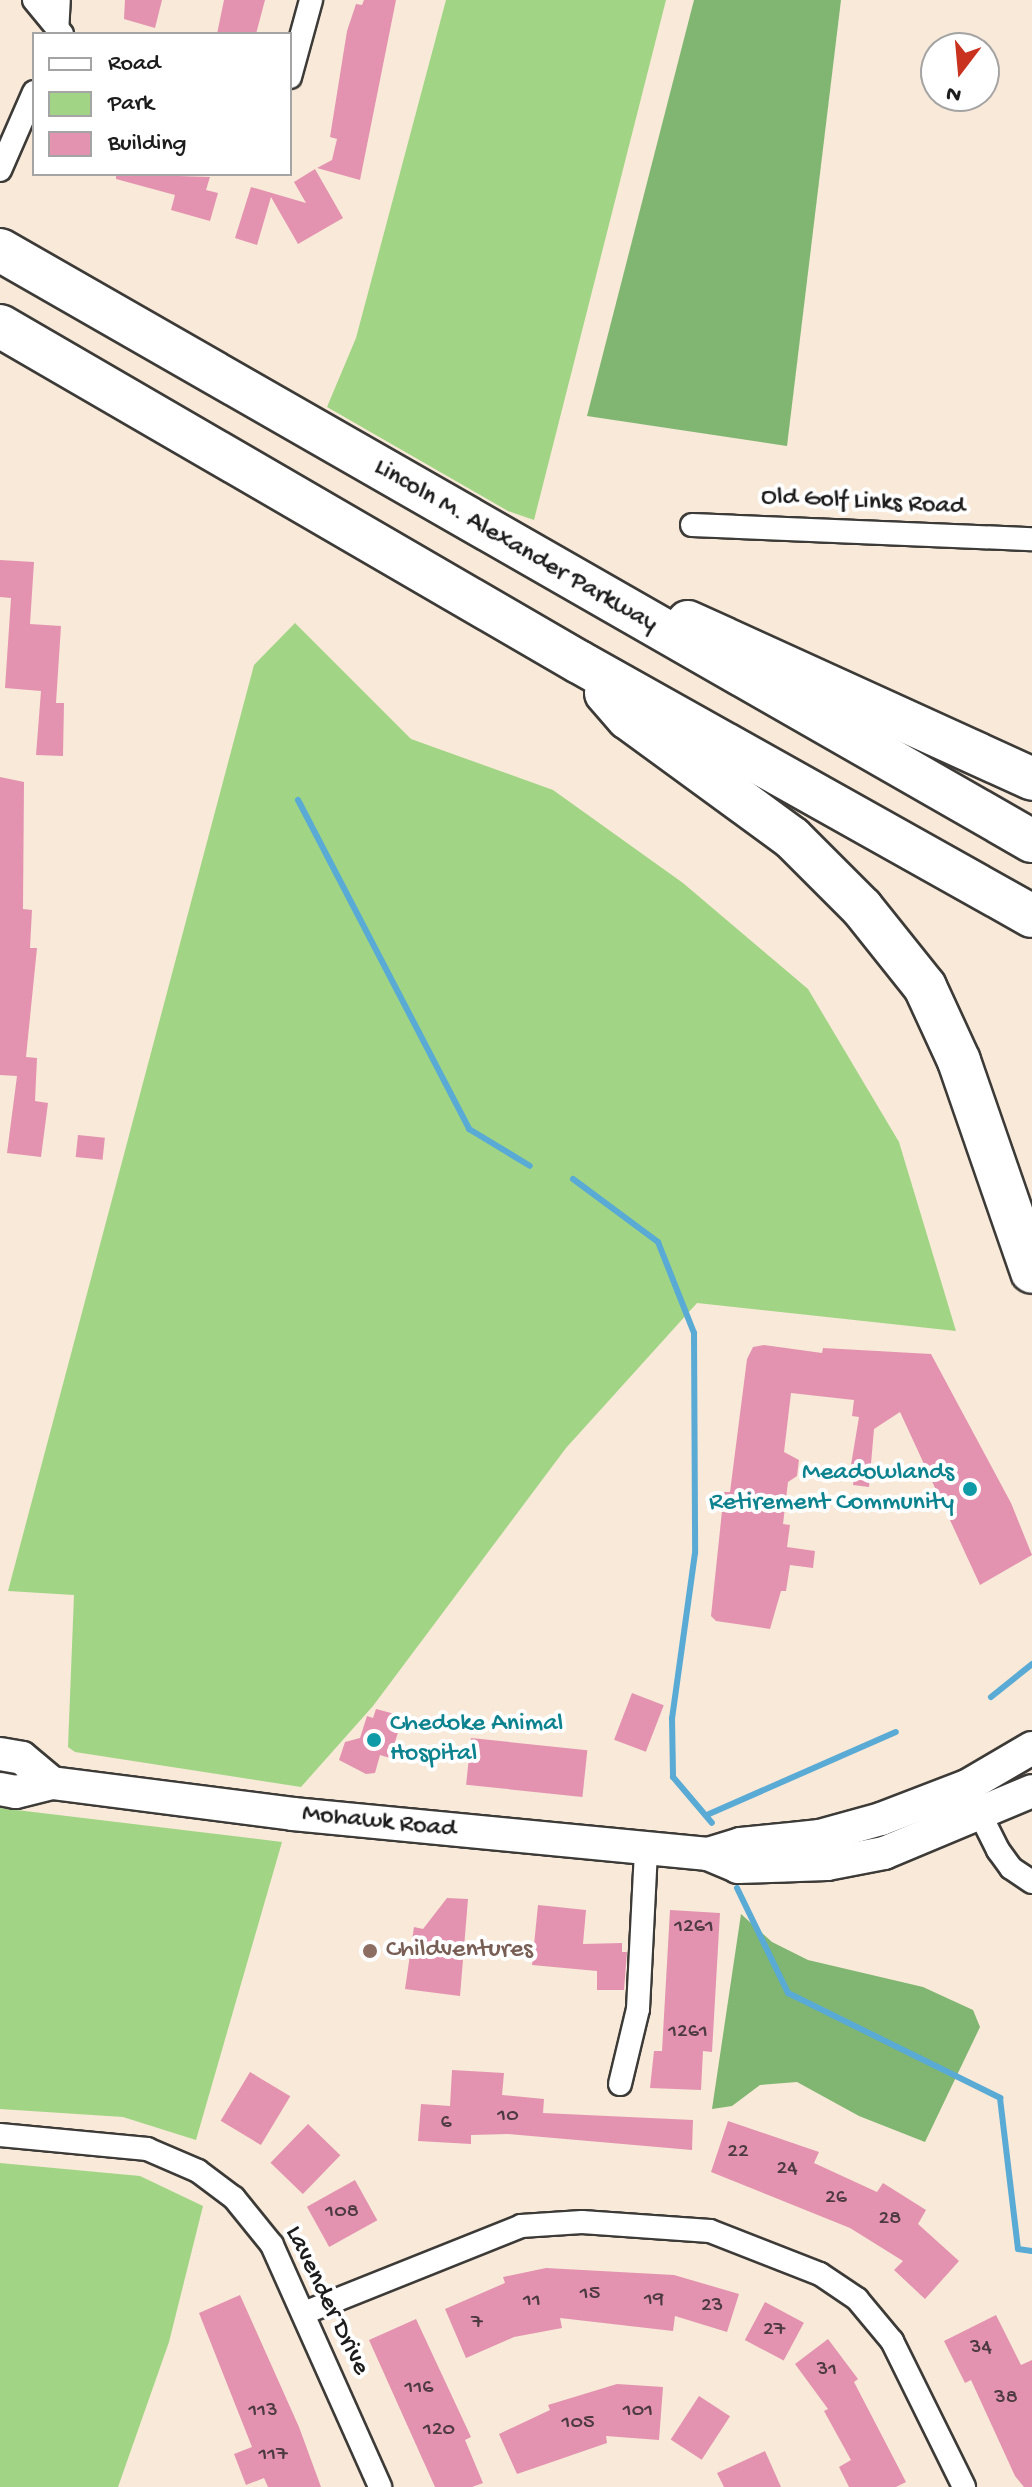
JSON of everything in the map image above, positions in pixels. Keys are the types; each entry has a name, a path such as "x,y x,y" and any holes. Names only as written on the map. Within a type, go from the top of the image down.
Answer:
{"highway":[{"name":"Lincoln M. Alexander Parkway","path":"0,250 585,588 1032,841"},
{"path":"0,326 579,662 1032,916"},
{"path":"585,588 720,632 1032,779"},
{"path":"579,662 628,718 792,838 862,908 925,987 959,1061 1032,1272"}],"main road":[{"name":"Mohawk Road","path":"0,1789 16,1792 52,1783 646,1852 708,1854 741,1844 840,1831 967,1786 1032,1748"},
{"path":"0,1754 22,1758 52,1783"},
{"name":"Mohawk Road","path":"708,1854 738,1867 827,1864 884,1853 981,1816 1032,1791"}],"street":[{"path":"34,0 58,32"},
{"path":"59,0 59,32"},
{"path":"292,70 311,0"},
{"path":"0,170 32,97"},
{"name":"Old Golf Links Road","path":"692,525 1032,539"},
{"path":"967,1786 1011,1868 1032,1882"},
{"path":"620,2084 638,2009 646,1852"},
{"name":"Lavender Drive","path":"0,2135 128,2145 198,2171 249,2215 272,2245 380,2487"},
{"path":"304,2313 521,2226 582,2222 710,2231 820,2274 857,2299 892,2341 964,2487"}],"green space":[{"path":"446,0 666,0 534,520 508,511 327,407 356,338"},
{"path":"694,0 841,0 787,446 587,416"},
{"path":"295,623 411,739 553,790 683,883 808,989 899,1142 956,1331 697,1303 566,1448 373,1706 301,1787 75,1752 68,1747 74,1595 8,1591 254,665"},
{"path":"0,1808 282,1842 196,2140 123,2117 0,2109"},
{"path":"741,1914 772,1942 808,1960 923,1987 973,2010 980,2027 925,2142 859,2116 797,2082 760,2085 732,2106 712,2109"},
{"path":"0,2163 140,2176 203,2206 169,2342 118,2487 0,2487"}],"building":[{"path":"125,0 162,0 155,28 124,19"},
{"path":"224,0 265,0 257,32 217,32"},
{"path":"364,0 396,0 360,180 317,168 332,160 337,139 330,137 347,31 356,4 362,5"},
{"path":"315,169 343,218 298,244 271,197 257,245 235,238 251,187 306,203 294,182"},
{"path":"116,176 210,177 206,190 218,193 210,221 171,210 175,195 116,179"},
{"path":"0,560 34,562 30,624 61,626 56,703 64,703 63,756 36,755 41,691 5,688 11,598 0,597"},
{"path":"0,777 24,782 23,909 32,910 30,948 37,948 26,1057 37,1058 35,1101 48,1103 41,1157 7,1153 17,1076 0,1075"},
{"path":"78,1135 105,1138 103,1160 76,1157"},
{"name":"Meadowlands Retirement Community","path":"764,1345 822,1353 823,1348 931,1354 1011,1503 1032,1555 980,1585 900,1412 874,1429 869,1487 853,1485 854,1477 849,1477 859,1417 852,1416 854,1400 791,1393 784,1452 799,1460 797,1476 788,1482 783,1524 790,1525 787,1547 815,1551 813,1568 790,1565 786,1591 781,1591 770,1629 716,1621 711,1616 724,1492 730,1492 747,1359 753,1347"},
{"path":"632,1693 664,1705 646,1752 614,1740"},
{"name":"Chedoke Animal Hospital","path":"376,1709 395,1714 392,1724 400,1726 390,1758 380,1755 375,1773 366,1774 339,1760 345,1742 360,1738 367,1716 373,1718"},
{"path":"471,1738 587,1750 582,1797 466,1785"},
{"path":"447,1898 468,1899 460,1996 405,1989 414,1927 423,1929"},
{"path":"538,1905 586,1910 583,1944 622,1943 622,1952 627,1952 624,1990 597,1990 597,1971 532,1965"},
{"path":"670,1910 720,1913 712,2052 703,2051 701,2090 650,2088 654,2051 662,2051"},
{"path":"452,2070 504,2073 502,2095 544,2099 543,2113 693,2120 692,2150 508,2134 471,2135 471,2144 418,2141 421,2104 450,2106"},
{"path":"250,2072 290,2096 261,2145 221,2121"},
{"path":"728,2121 819,2152 814,2163 877,2192 883,2183 926,2210 918,2224 959,2261 925,2299 894,2270 903,2261 850,2228 711,2172"},
{"path":"308,2124 340,2155 303,2194 270,2163"},
{"path":"355,2180 377,2220 329,2247 307,2207"},
{"path":"546,2268 674,2275 739,2294 727,2332 675,2316 673,2331 560,2318 562,2328 514,2337 466,2358 445,2309 505,2283 503,2277"},
{"path":"240,2295 299,2427 321,2487 268,2487 264,2478 246,2485 234,2454 252,2447 199,2313"},
{"path":"765,2302 804,2323 784,2361 745,2340"},
{"path":"996,2315 1021,2365 1032,2360 1032,2487 1024,2487 1015,2476 971,2380 965,2383 944,2341"},
{"path":"416,2319 471,2437 465,2440 483,2483 472,2487 435,2487 369,2340"},
{"path":"828,2339 858,2379 854,2382 906,2482 896,2487 849,2487 839,2467 851,2460 824,2411 828,2409 795,2364"},
{"path":"617,2384 663,2387 659,2440 606,2436 607,2443 517,2474 499,2434 550,2410 548,2405"},
{"path":"699,2396 730,2416 702,2460 671,2440"},
{"path":"765,2451 781,2487 724,2487 717,2473"}],"waterway":[{"path":"298,800 469,1129 530,1166"},
{"path":"573,1179 658,1242 694,1333 695,1553 672,1718 673,1777 712,1823"},
{"path":"991,1697 1032,1664"},
{"path":"709,1814 896,1732"},
{"path":"737,1888 788,1993 1000,2098 1018,2249 1032,2251"}],"place":[{"name":"Meadowlands Retirement Community","path":"970,1489"},
{"name":"Chedoke Animal Hospital","path":"374,1740"},
{"name":"Childventures","path":"370,1951"}]}
